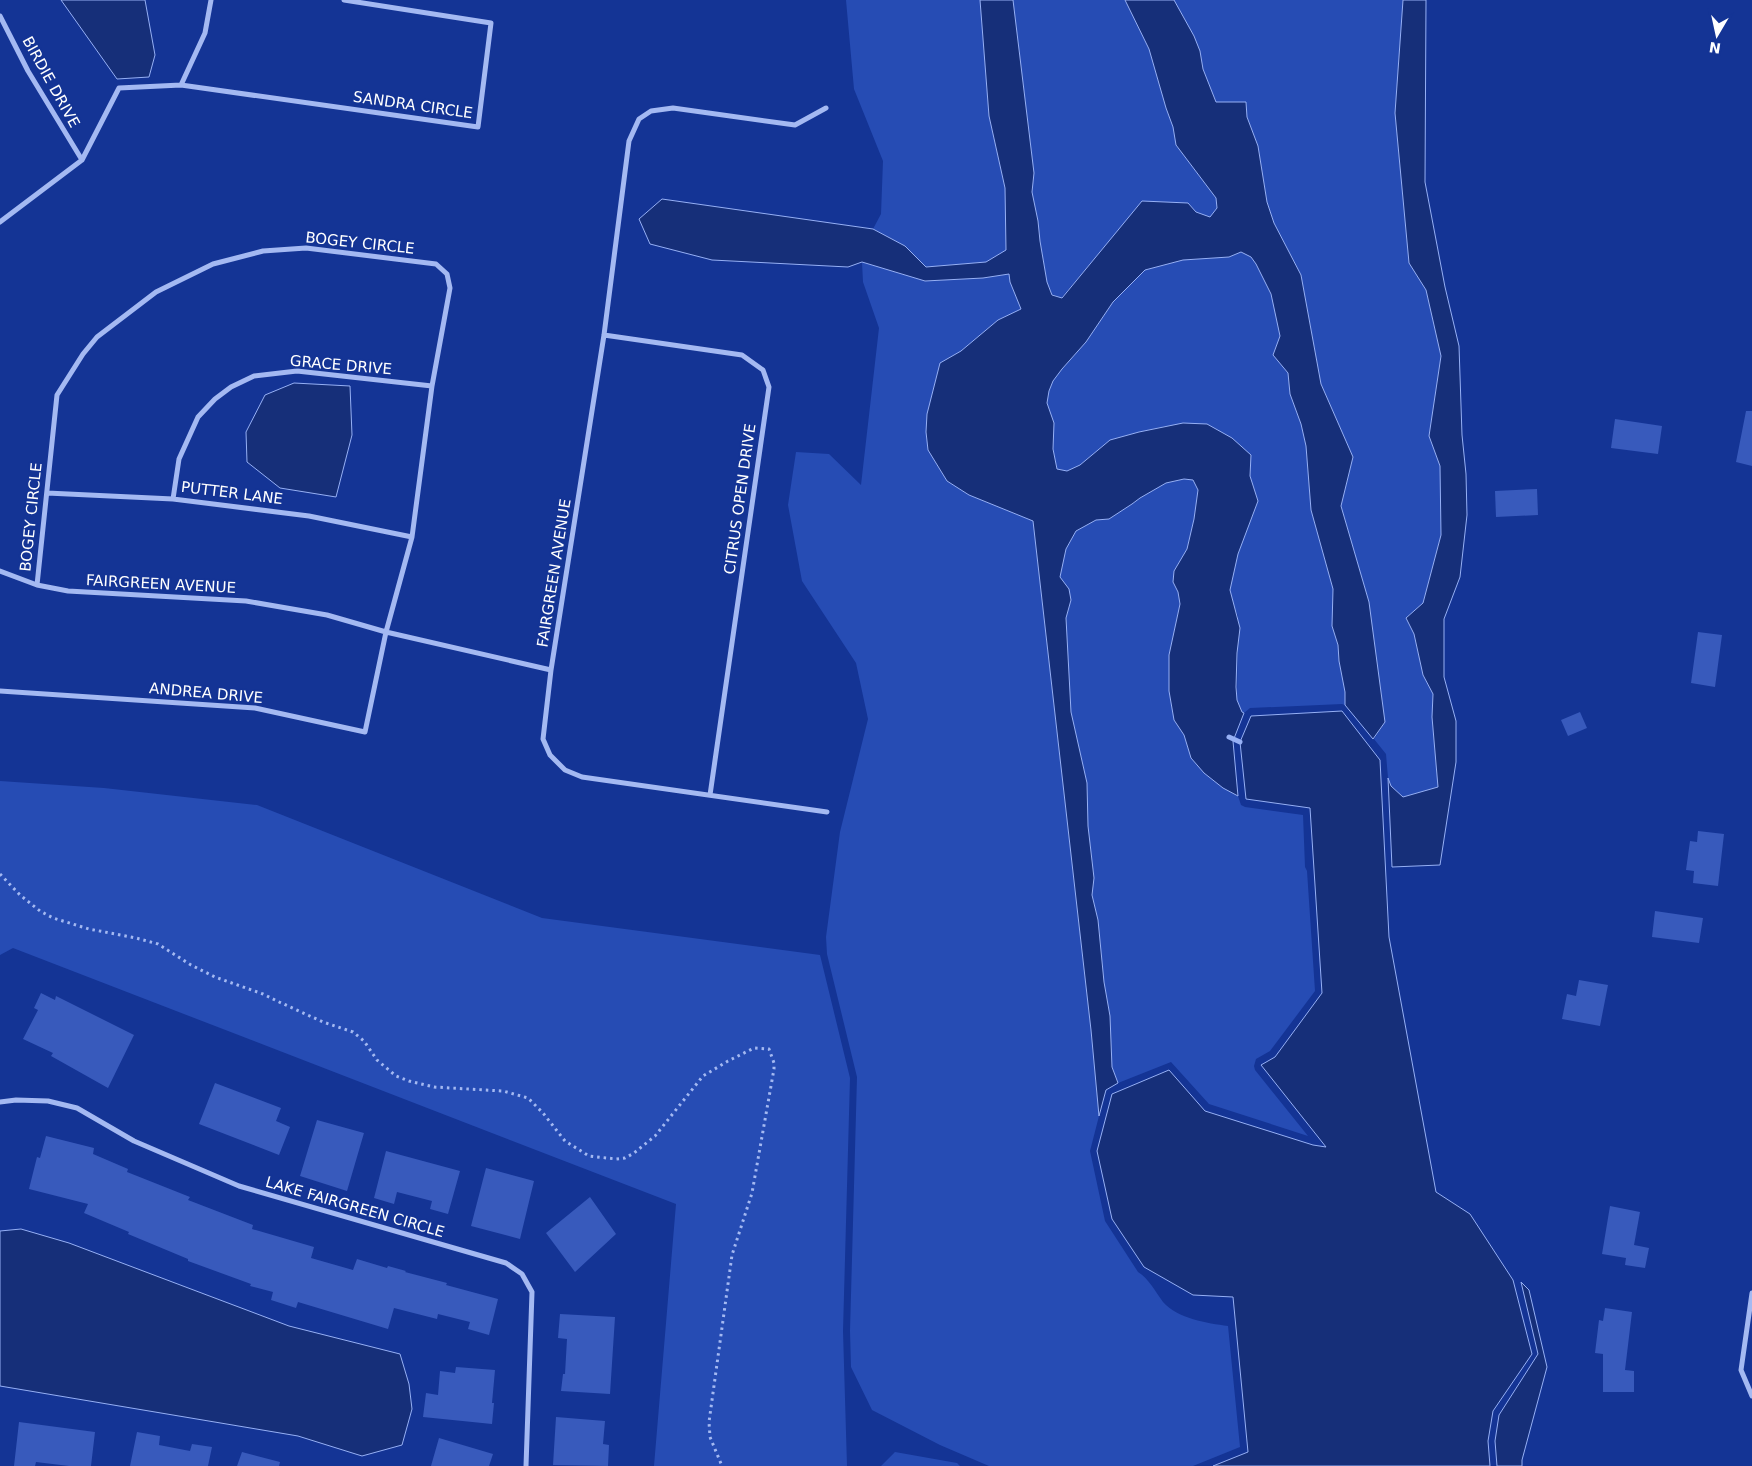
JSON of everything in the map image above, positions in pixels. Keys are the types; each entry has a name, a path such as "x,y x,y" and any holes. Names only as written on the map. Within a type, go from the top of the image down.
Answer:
{"street":[{"path":"1,218 82,160 119,88 181,85 205,33 211,0"},
{"name":"SANDRA CIRCLE","path":"181,85 478,128 491,23 344,0"},
{"name":"BIRDIE DRIVE","path":"0,16 28,72 82,160"},
{"name":"FAIRGREEN AVENUE","path":"0,571 37,585 68,591 246,601 327,615 386,632 551,670 604,335 628,141 639,119 651,111 673,108 795,125 826,108"},
{"name":"BOGEY CIRCLE","path":"37,585 57,395 83,354 97,337 156,292 213,264 263,252 306,248 436,264 447,274 450,288 432,386 412,537 386,632"},
{"name":"CITRUS OPEN DRIVE","path":"604,335 742,355 763,370 769,387 710,796"},
{"name":"GRACE DRIVE","path":"173,499 179,459 198,417 215,399 231,387 254,376 297,371 432,386"},
{"name":"PUTTER LANE","path":"47,493 173,499 309,516 412,537"},
{"name":"ANDREA DRIVE","path":"0,691 255,708 365,732 386,632"},
{"path":"551,670 544,739 550,755 565,770 582,777 827,812"},
{"name":"LAKE FAIRGREEN CIRCLE","path":"0,1102 16,1100 48,1101 77,1108 134,1141 239,1186 506,1263 522,1274 532,1292 526,1466"},
{"path":"1752,1293 1741,1370 1752,1396"}],"path":[{"path":"0,874 24,899 53,918 89,929 158,944 210,975 263,994 323,1022 352,1032 364,1041 377,1060 396,1076 434,1087 503,1091 528,1098 543,1113 565,1141 589,1156 616,1159 625,1158 634,1153 655,1136 703,1076 754,1048 769,1049 774,1069 752,1193 732,1255 709,1422 710,1437 722,1466"}],"shaded area":[{"path":"61,0 145,0 155,55 149,77 117,79"},
{"path":"846,0 980,0 989,116 1005,188 1007,250 986,262 926,267 905,246 873,229 881,214 883,161 854,89"},
{"path":"980,0 1013,0 1034,173 1032,192 1047,282 1052,295 1062,298 1142,201 1188,203 1196,212 1210,217 1217,208 1216,198 1176,145 1173,127 1149,49 1125,0 1174,0 1194,36 1200,51 1203,69 1216,102 1246,102 1247,117 1258,146 1267,202 1274,223 1301,275 1321,384 1353,457 1341,506 1369,602 1385,722 1373,739 1345,705 1345,692 1338,645 1332,626 1333,589 1311,510 1306,446 1301,424 1290,394 1288,373 1273,355 1280,336 1271,294 1256,264 1251,257 1241,252 1229,257 1183,260 1145,270 1113,302 1086,342 1053,381 1047,403 1054,423 1053,449 1057,469 1067,471 1080,465 1110,440 1183,423 1207,424 1232,438 1251,455 1250,476 1258,501 1238,554 1230,590 1240,628 1236,687 1237,700 1244,713 1233,741 1238,796 1223,788 1204,773 1191,758 1184,735 1174,720 1169,691 1169,655 1180,604 1178,592 1173,582 1174,571 1187,549 1194,519 1198,490 1193,480 1184,479 1166,483 1109,519 1096,520 1076,531 1066,549 1060,577 1069,589 1071,600 1066,618 1071,712 1087,783 1088,826 1094,878 1092,895 1098,920 1104,982 1110,1016 1112,1067 1118,1083 1106,1090 1099,1116 1091,1030 1033,521 969,495 947,481 928,450 926,432 927,414 940,363 961,351 998,320 1021,309 1010,282 1009,274 983,278 925,281 862,262 848,267 712,260 650,244 639,219 662,199 873,229 905,246 926,267 986,262 1006,250 1005,188 989,116"},
{"path":"1013,0 1125,0 1149,49 1173,127 1176,145 1216,198 1217,208 1210,218 1196,212 1188,203 1105,246 1061,298 1052,294 1047,282 1032,192 1034,173"},
{"path":"1174,0 1403,0 1395,113 1409,262 1426,290 1441,356 1429,436 1440,466 1441,535 1423,603 1406,618 1414,634 1423,675 1433,694 1432,718 1438,787 1403,797 1391,786 1388,778 1386,754 1374,739 1385,722 1369,602 1341,506 1353,457 1321,384 1301,275 1274,223 1267,202 1258,146 1247,117 1246,102 1216,102 1203,69 1200,51"},
{"path":"1403,0 1426,0 1425,182 1445,287 1459,346 1467,515 1460,577 1444,619 1444,677 1456,721 1456,762 1440,865 1392,867 1388,778 1391,786 1403,797 1438,787 1432,717 1433,694 1423,675 1414,634 1406,618 1423,603 1441,535 1440,466 1429,436 1441,356 1426,290 1409,263 1395,113"},
{"path":"1241,252 1250,256 1261,271 1278,319 1280,336 1273,355 1288,373 1290,394 1301,424 1306,446 1311,510 1333,589 1332,626 1338,645 1345,692 1345,705 1250,708 1244,713 1242,712 1237,700 1238,616 1230,590 1236,556 1258,501 1250,476 1251,466 1241,447 1232,438 1221,433 1166,426 1110,440 1080,465 1067,472 1057,469 1055,463 1047,403 1049,391 1053,381 1086,342 1113,302 1145,270 1183,260 1229,257"},
{"path":"862,262 925,281 983,278 1009,274 1010,282 1021,309 998,320 961,351 940,364 935,383 928,449 947,481 969,495 1033,521 1091,1030 1099,1116 1090,1151 1105,1221 1138,1272 1149,1282 1169,1308 1193,1319 1228,1326 1240,1447 1193,1466 989,1466 940,1445 872,1410 851,1367 850,1331 857,1077 827,954 826,937 840,832 868,719 856,663 802,581 788,505 796,452 829,454 861,485 879,328 863,282"},
{"path":"294,383 350,386 352,435 336,497 280,488 247,462 246,432 265,395"},
{"path":"1193,479 1198,490 1187,549 1174,571 1173,582 1178,592 1180,604 1169,655 1169,691 1174,720 1184,735 1191,758 1223,788 1238,796 1241,805 1303,815 1305,867 1307,871 1315,991 1270,1051 1256,1059 1254,1066 1255,1070 1308,1136 1209,1104 1171,1062 1118,1083 1112,1067 1110,1016 1104,982 1098,920 1092,895 1094,878 1088,826 1087,783 1071,713 1066,618 1071,600 1059,577 1066,549 1076,531 1096,520 1109,519 1166,483"},
{"path":"1342,711 1380,760 1389,937 1436,1192 1470,1214 1513,1280 1532,1354 1493,1411 1488,1441 1490,1466 1213,1466 1248,1452 1233,1297 1193,1295 1144,1267 1112,1219 1097,1151 1112,1094 1169,1070 1205,1111 1313,1145 1326,1147 1261,1065 1275,1057 1322,993 1310,808 1246,799 1240,742 1251,716"},
{"path":"0,781 104,788 257,805 542,918 820,955 850,1078 843,1331 847,1466 654,1466 676,1204 13,948 0,955"},
{"path":"21,1229 69,1243 289,1326 400,1354 409,1384 412,1409 402,1445 362,1456 298,1436 0,1386 0,1231"},
{"path":"1521,1282 1529,1290 1547,1367 1522,1466 1497,1466 1495,1441 1499,1415 1538,1354"},
{"path":"895,1452 957,1463 960,1466 881,1466"}],"building":[{"path":"1746,411 1752,411 1752,466 1736,462"},
{"path":"1615,419 1662,426 1658,454 1611,448"},
{"path":"1537,489 1538,515 1496,517 1495,491"},
{"path":"1698,632 1722,635 1715,687 1691,683"},
{"path":"1580,712 1587,728 1568,736 1561,720"},
{"path":"1698,831 1724,834 1718,886 1693,883 1694,871 1686,870 1690,841 1697,842"},
{"path":"1655,911 1703,918 1699,943 1652,937"},
{"path":"1579,980 1608,985 1600,1026 1562,1019 1567,994 1576,996"},
{"path":"41,993 55,1000 56,996 134,1035 108,1088 51,1056 53,1053 23,1039 38,1010 34,1008"},
{"path":"215,1083 281,1108 276,1121 290,1127 279,1155 199,1124"},
{"path":"317,1120 364,1133 347,1191 300,1176"},
{"path":"46,1136 94,1148 93,1154 128,1169 127,1172 190,1197 188,1200 253,1225 252,1229 314,1247 311,1258 353,1270 357,1259 387,1268 388,1266 406,1271 447,1283 446,1285 498,1299 489,1335 468,1329 470,1322 438,1314 437,1319 394,1308 388,1329 298,1302 296,1308 271,1300 273,1292 250,1286 251,1284 188,1261 188,1259 84,1213 88,1204 29,1189 37,1157 40,1158"},
{"path":"386,1151 460,1171 448,1214 430,1209 432,1201 397,1192 394,1204 374,1198"},
{"path":"486,1168 534,1181 520,1239 471,1226"},
{"path":"590,1197 616,1234 575,1272 546,1233"},
{"path":"1610,1206 1640,1212 1634,1245 1649,1248 1645,1268 1625,1265 1626,1258 1602,1254"},
{"path":"1605,1308 1632,1312 1625,1370 1634,1371 1634,1392 1603,1392 1603,1354 1595,1353 1599,1320 1603,1321"},
{"path":"560,1314 615,1317 610,1394 561,1391 563,1374 565,1374 567,1339 558,1338"},
{"path":"456,1367 495,1370 492,1424 423,1417 426,1393 438,1395 440,1371 455,1373"},
{"path":"556,1417 605,1421 603,1444 609,1445 608,1466 553,1465"},
{"path":"19,1422 95,1432 91,1466 69,1466 36,1462 35,1466 14,1466"},
{"path":"137,1432 160,1436 159,1445 190,1451 192,1444 212,1447 208,1466 130,1466"},
{"path":"439,1438 493,1454 489,1466 431,1466"},
{"path":"242,1452 280,1462 279,1466 237,1466"}],"waterway":[{"path":"1229,737 1240,742"}]}
